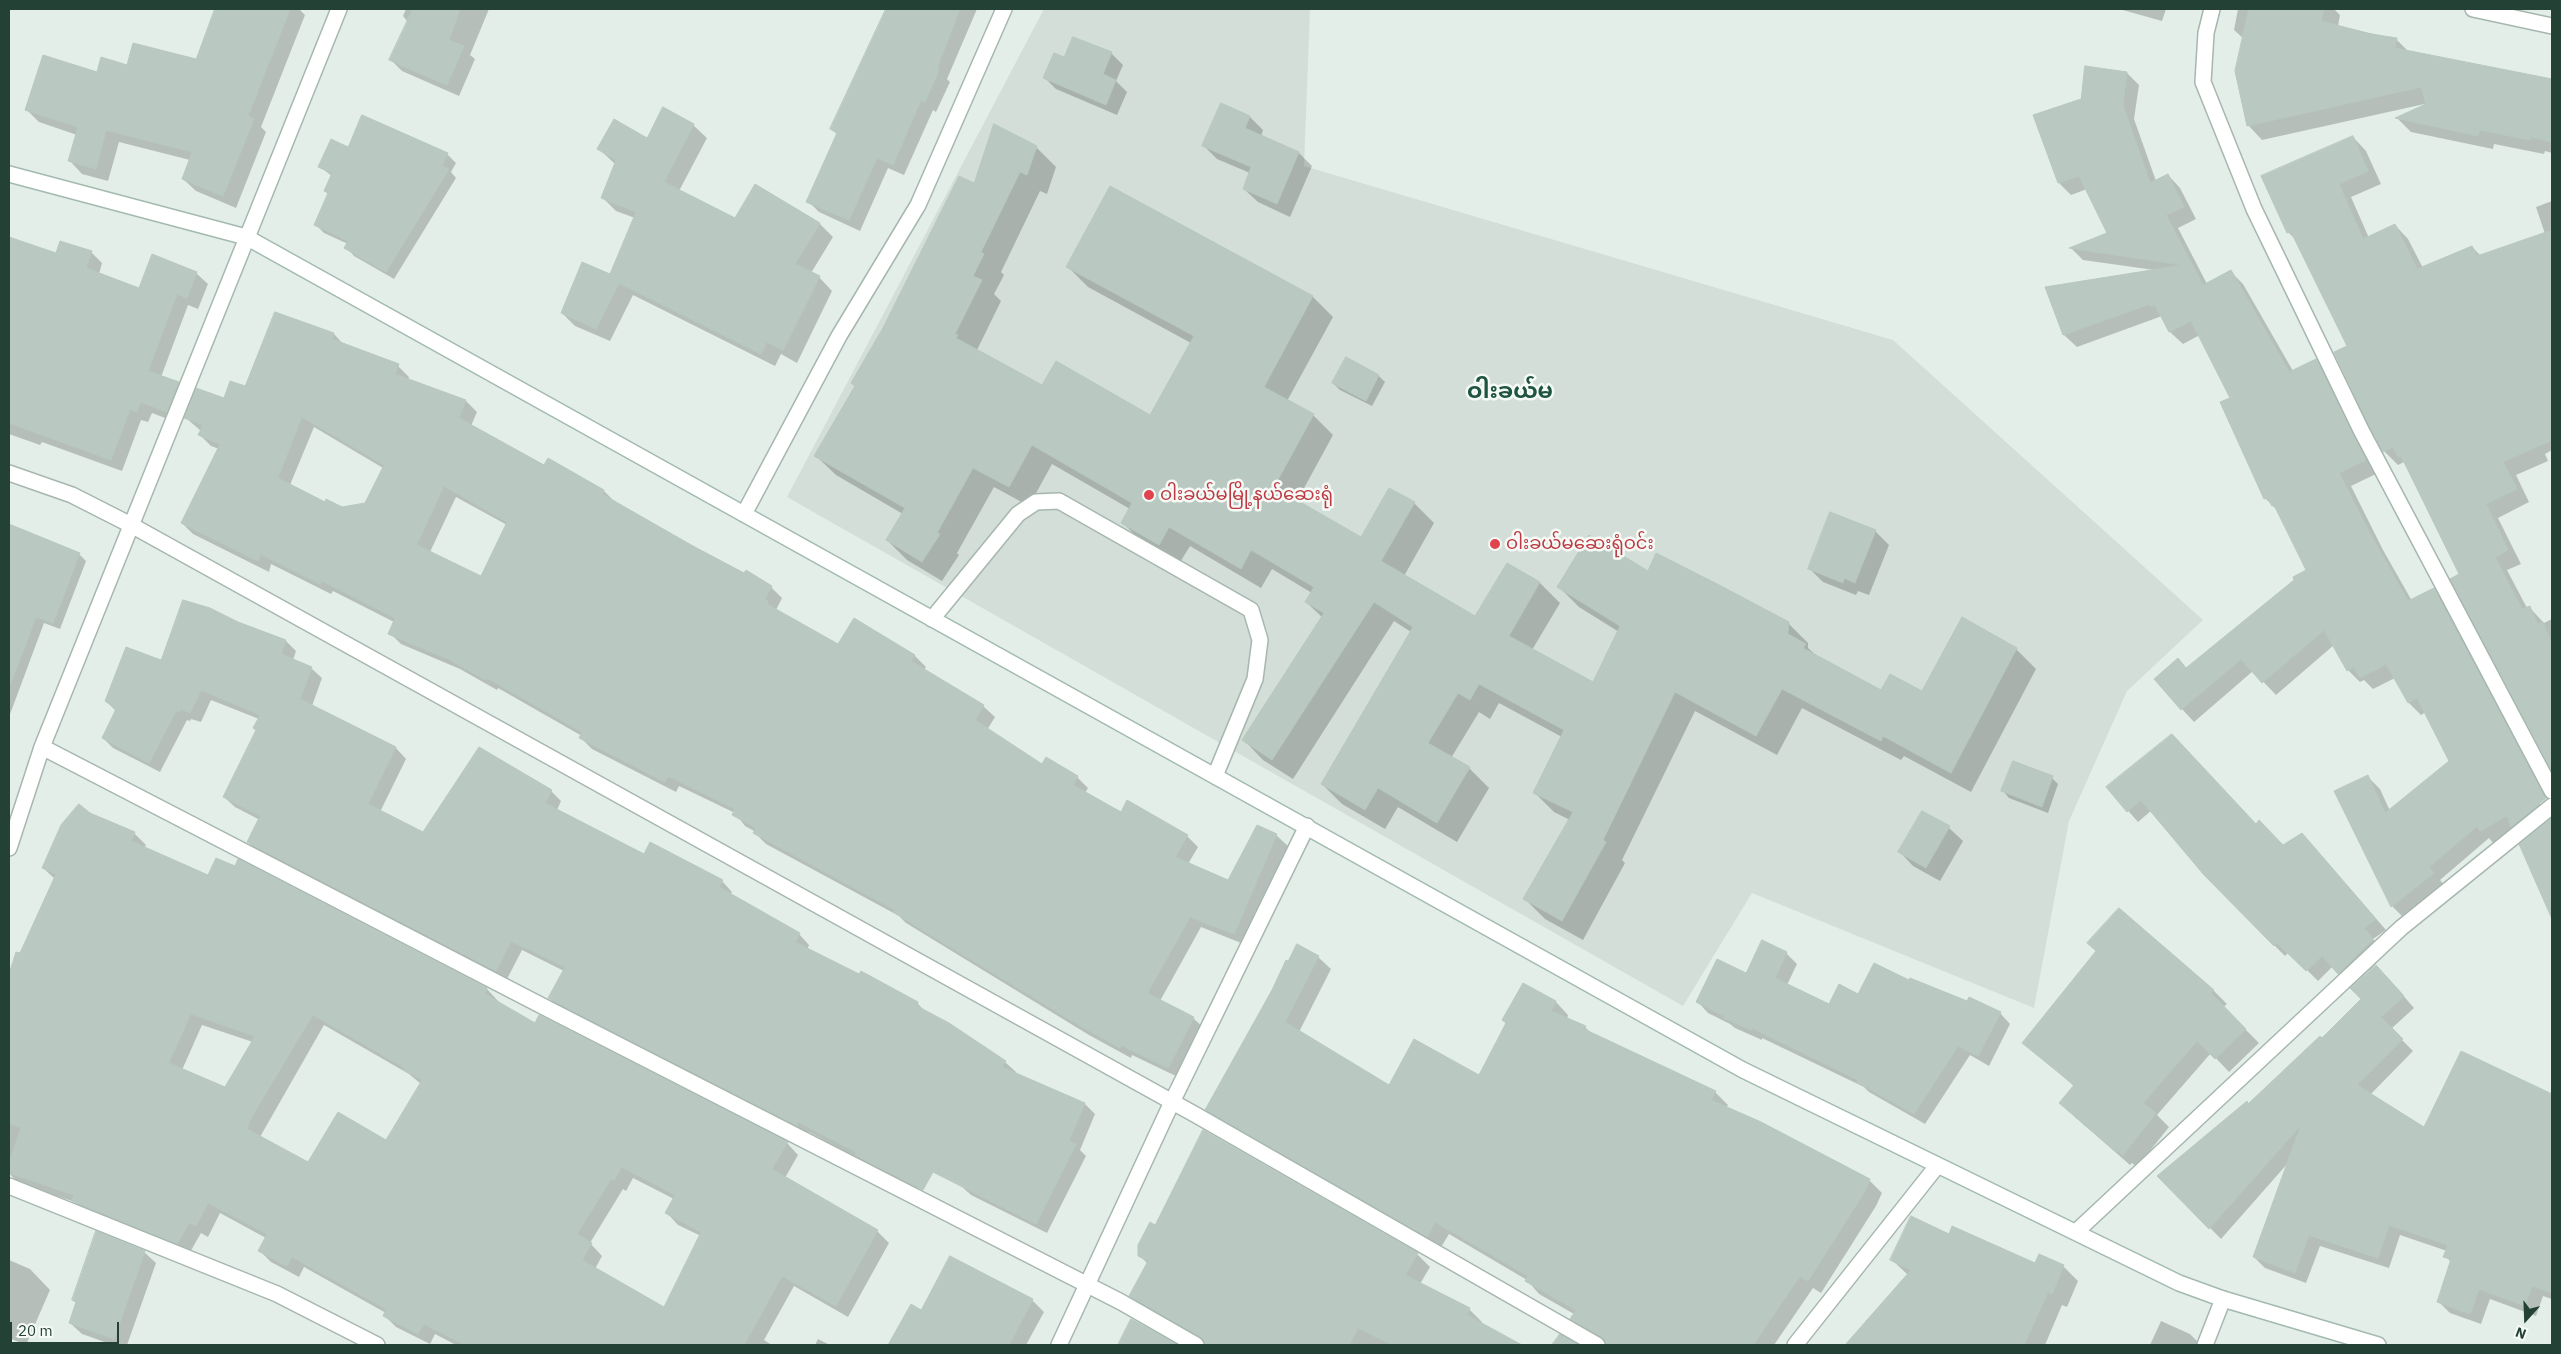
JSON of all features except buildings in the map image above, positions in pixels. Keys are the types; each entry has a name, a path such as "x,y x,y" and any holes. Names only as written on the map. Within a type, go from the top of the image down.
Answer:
{"street":[{"path":"9,848 42,747 339,9"},
{"path":"744,514 839,336 918,205 1004,9"},
{"path":"2212,9 2206,33 2202,82 2254,209 2361,430 2552,792"},
{"path":"2473,9 2552,26"},
{"path":"9,174 246,237 1744,1070 1937,1166 2077,1231 2179,1283 2223,1300 2378,1345"},
{"path":"9,473 72,496 131,525 1172,1102 1597,1345"},
{"path":"932,618 1018,514 1036,502 1059,501 1251,610 1260,640 1255,679 1215,776"},
{"path":"42,747 541,1006 1087,1284 1196,1345"},
{"path":"2077,1231 2401,928 2552,806"},
{"path":"1059,1345 1172,1102 1307,826"},
{"path":"1795,1345 1937,1166"},
{"path":"9,1186 277,1294 377,1345"},
{"path":"2205,1345 2223,1300"}],"shaded area":[{"name":"ဝါးခယ်မဆေးရုံဝင်း","path":"1044,9 1310,9 1304,166 1893,340 2203,620 2127,691 2069,821 2034,1008 1752,893 1683,1006 787,497"}],"place":[{"name":"ဝါးခယ်မမြို့နယ်ဆေးရုံ","path":"1149,495"},
{"name":"ဝါးခယ်မဆေးရုံဝင်း","path":"1495,544"}],"district":[{"name":"ဝါးခယ်မ","path":"1510,392"}]}
